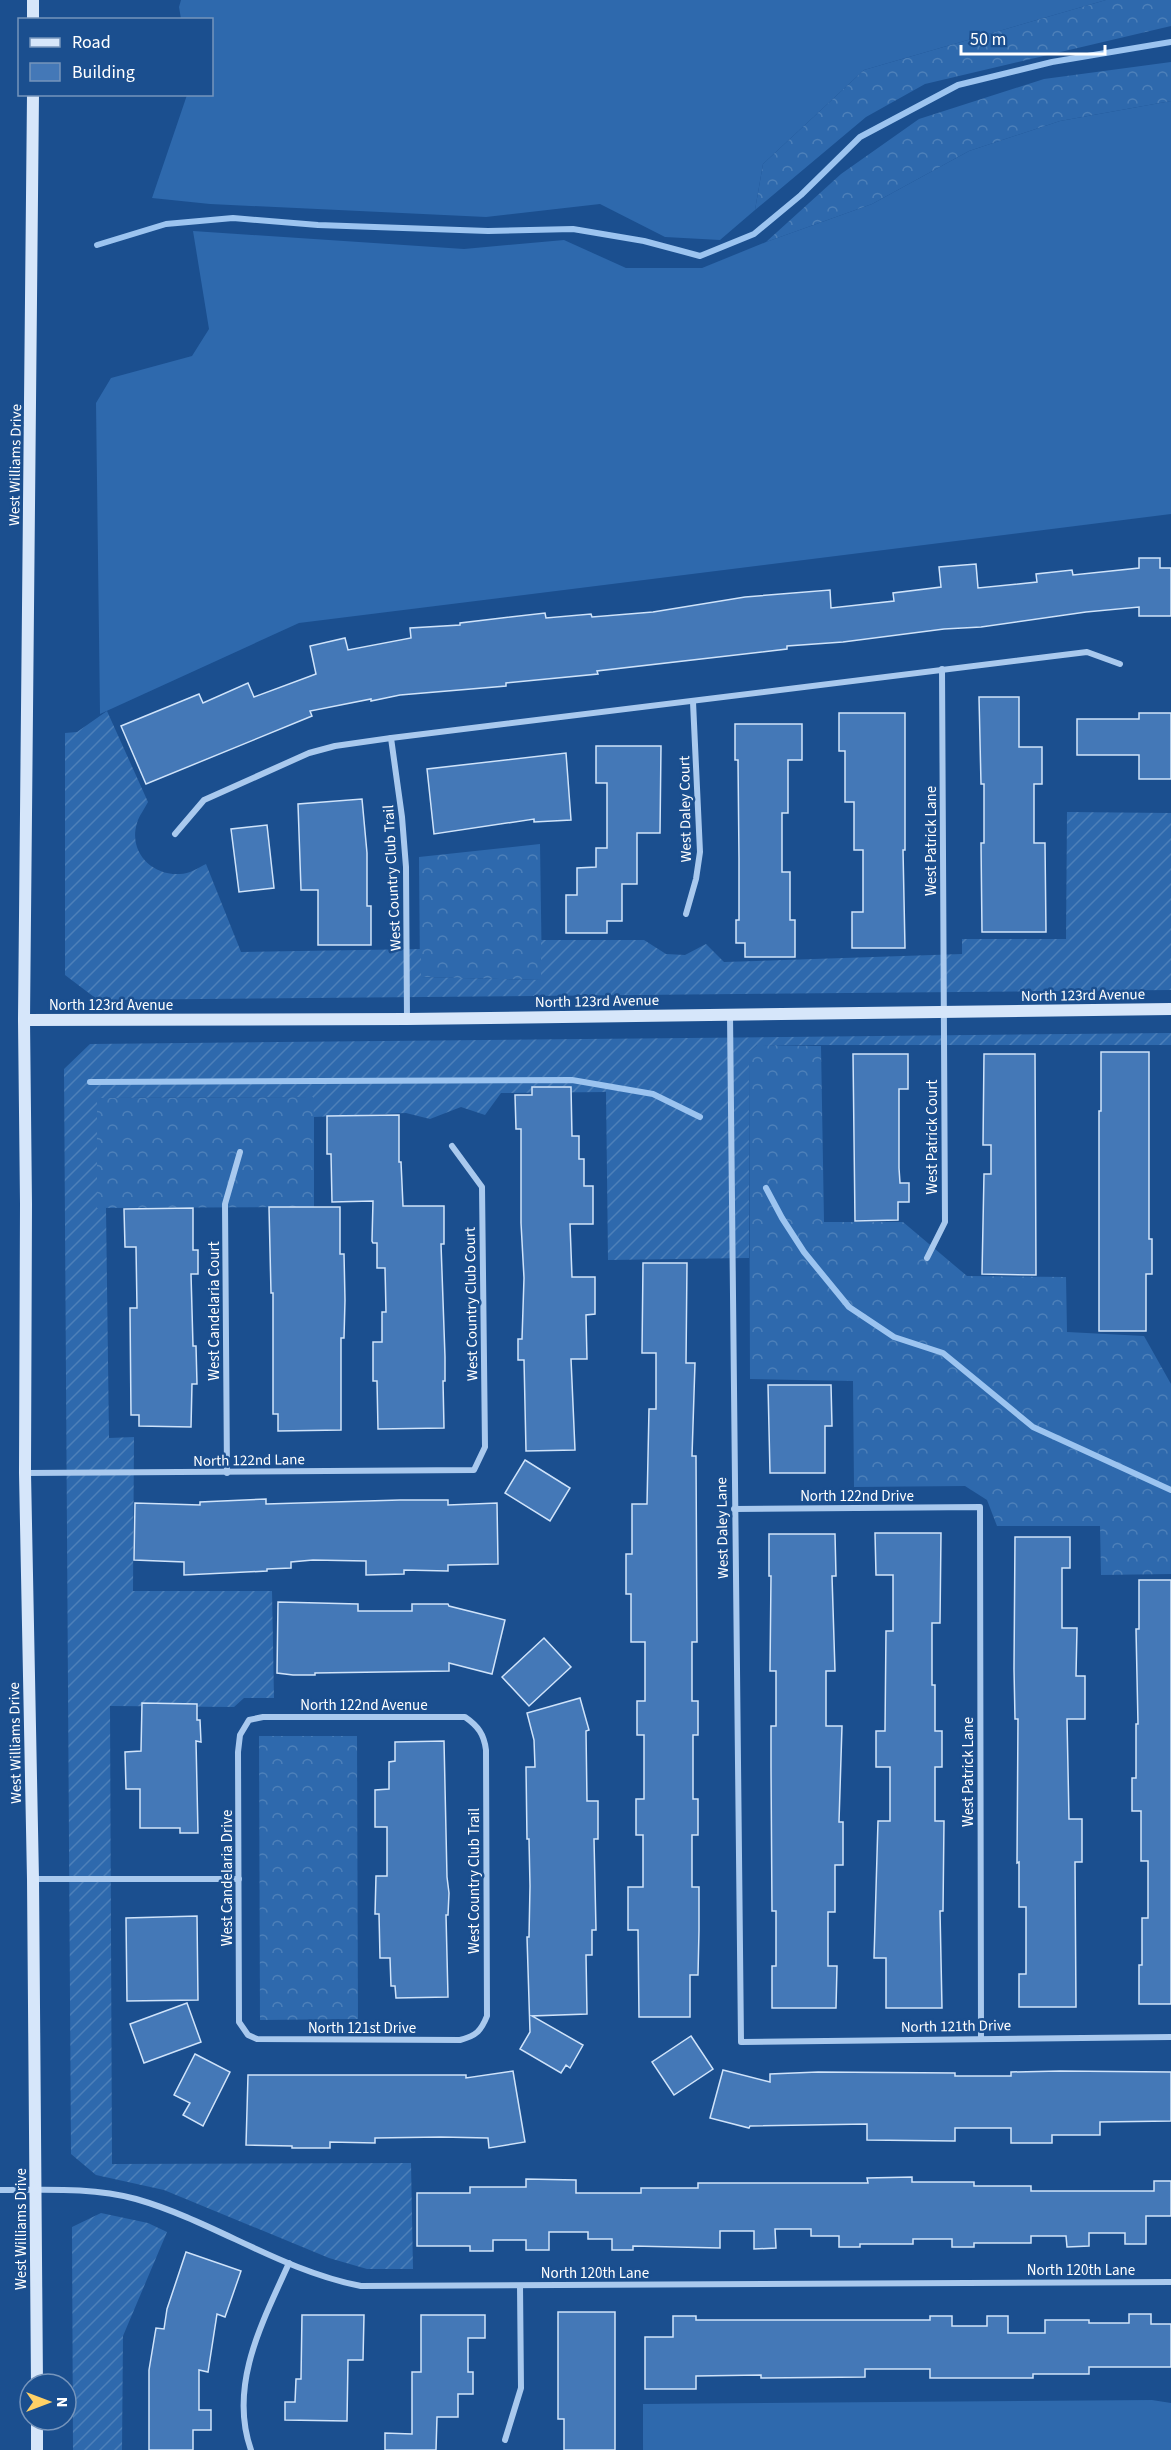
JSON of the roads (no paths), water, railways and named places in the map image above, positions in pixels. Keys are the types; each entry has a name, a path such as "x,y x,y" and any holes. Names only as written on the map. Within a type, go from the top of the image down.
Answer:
{"main road":[{"path":"33,0 33,18"},
{"name":"West Williams Drive","path":"33,96 24,1020 25,1473 33,1879 37,2372"},
{"name":"North 123rd Avenue","path":"24,1020 407,1019 1171,1009"},
{"path":"37,2432 37,2450"}],"street":[{"path":"175,834 204,800 309,753 335,746 1087,652 1120,664"},
{"name":"West Patrick Lane","path":"942,669 944,1012"},
{"name":"West Daley Court","path":"686,915 696,879 700,852 693,702"},
{"name":"West Country Club Trail","path":"391,738 402,817 406,867 407,1019"},
{"name":"West Patrick Court","path":"927,1258 945,1222 944,1012"},
{"name":"West Daley Lane","path":"730,1014 741,2042"},
{"name":"West Country Club Court","path":"452,1146 482,1187 485,1447 474,1470"},
{"name":"West Candelaria Court","path":"227,1473 225,1204 240,1152"},
{"name":"North 122nd Lane","path":"25,1473 474,1470"},
{"name":"West Patrick Lane","path":"980,1507 981,2037"},
{"name":"North 122nd Drive","path":"734,1509 980,1507"},
{"name":"North 122nd Avenue","path":"249,1720 263,1716 465,1716 476,1725"},
{"name":"West Candelaria Drive","path":"248,2035 240,2022 238,1752 240,1735 249,1720"},
{"name":"West Country Club Trail","path":"475,2036 483,2027 487,2016 486,1750 485,1738 476,1725"},
{"path":"33,1879 239,1879"},
{"name":"North 121st Drive","path":"248,2035 257,2039 460,2040 475,2036"},
{"name":"North 121th Drive","path":"741,2042 981,2037 1171,2037"},
{"name":"North 120th Lane","path":"0,2190 101,2192 136,2199 184,2216 330,2279 361,2286 1171,2282"},
{"path":"251,2450 246,2435 244,2407 249,2363 262,2323 289,2263"},
{"path":"505,2440 521,2388 520,2286"}],"waterway":[{"path":"97,245 166,224 233,218 318,225 488,231 573,229 644,241 700,256 754,234 801,195 860,137 958,85 1052,62 1171,42"},
{"path":"90,1082 572,1080 653,1094 700,1117"},
{"path":"766,1188 804,1252 849,1307 894,1337 943,1353 1033,1427 1171,1490"}]}
